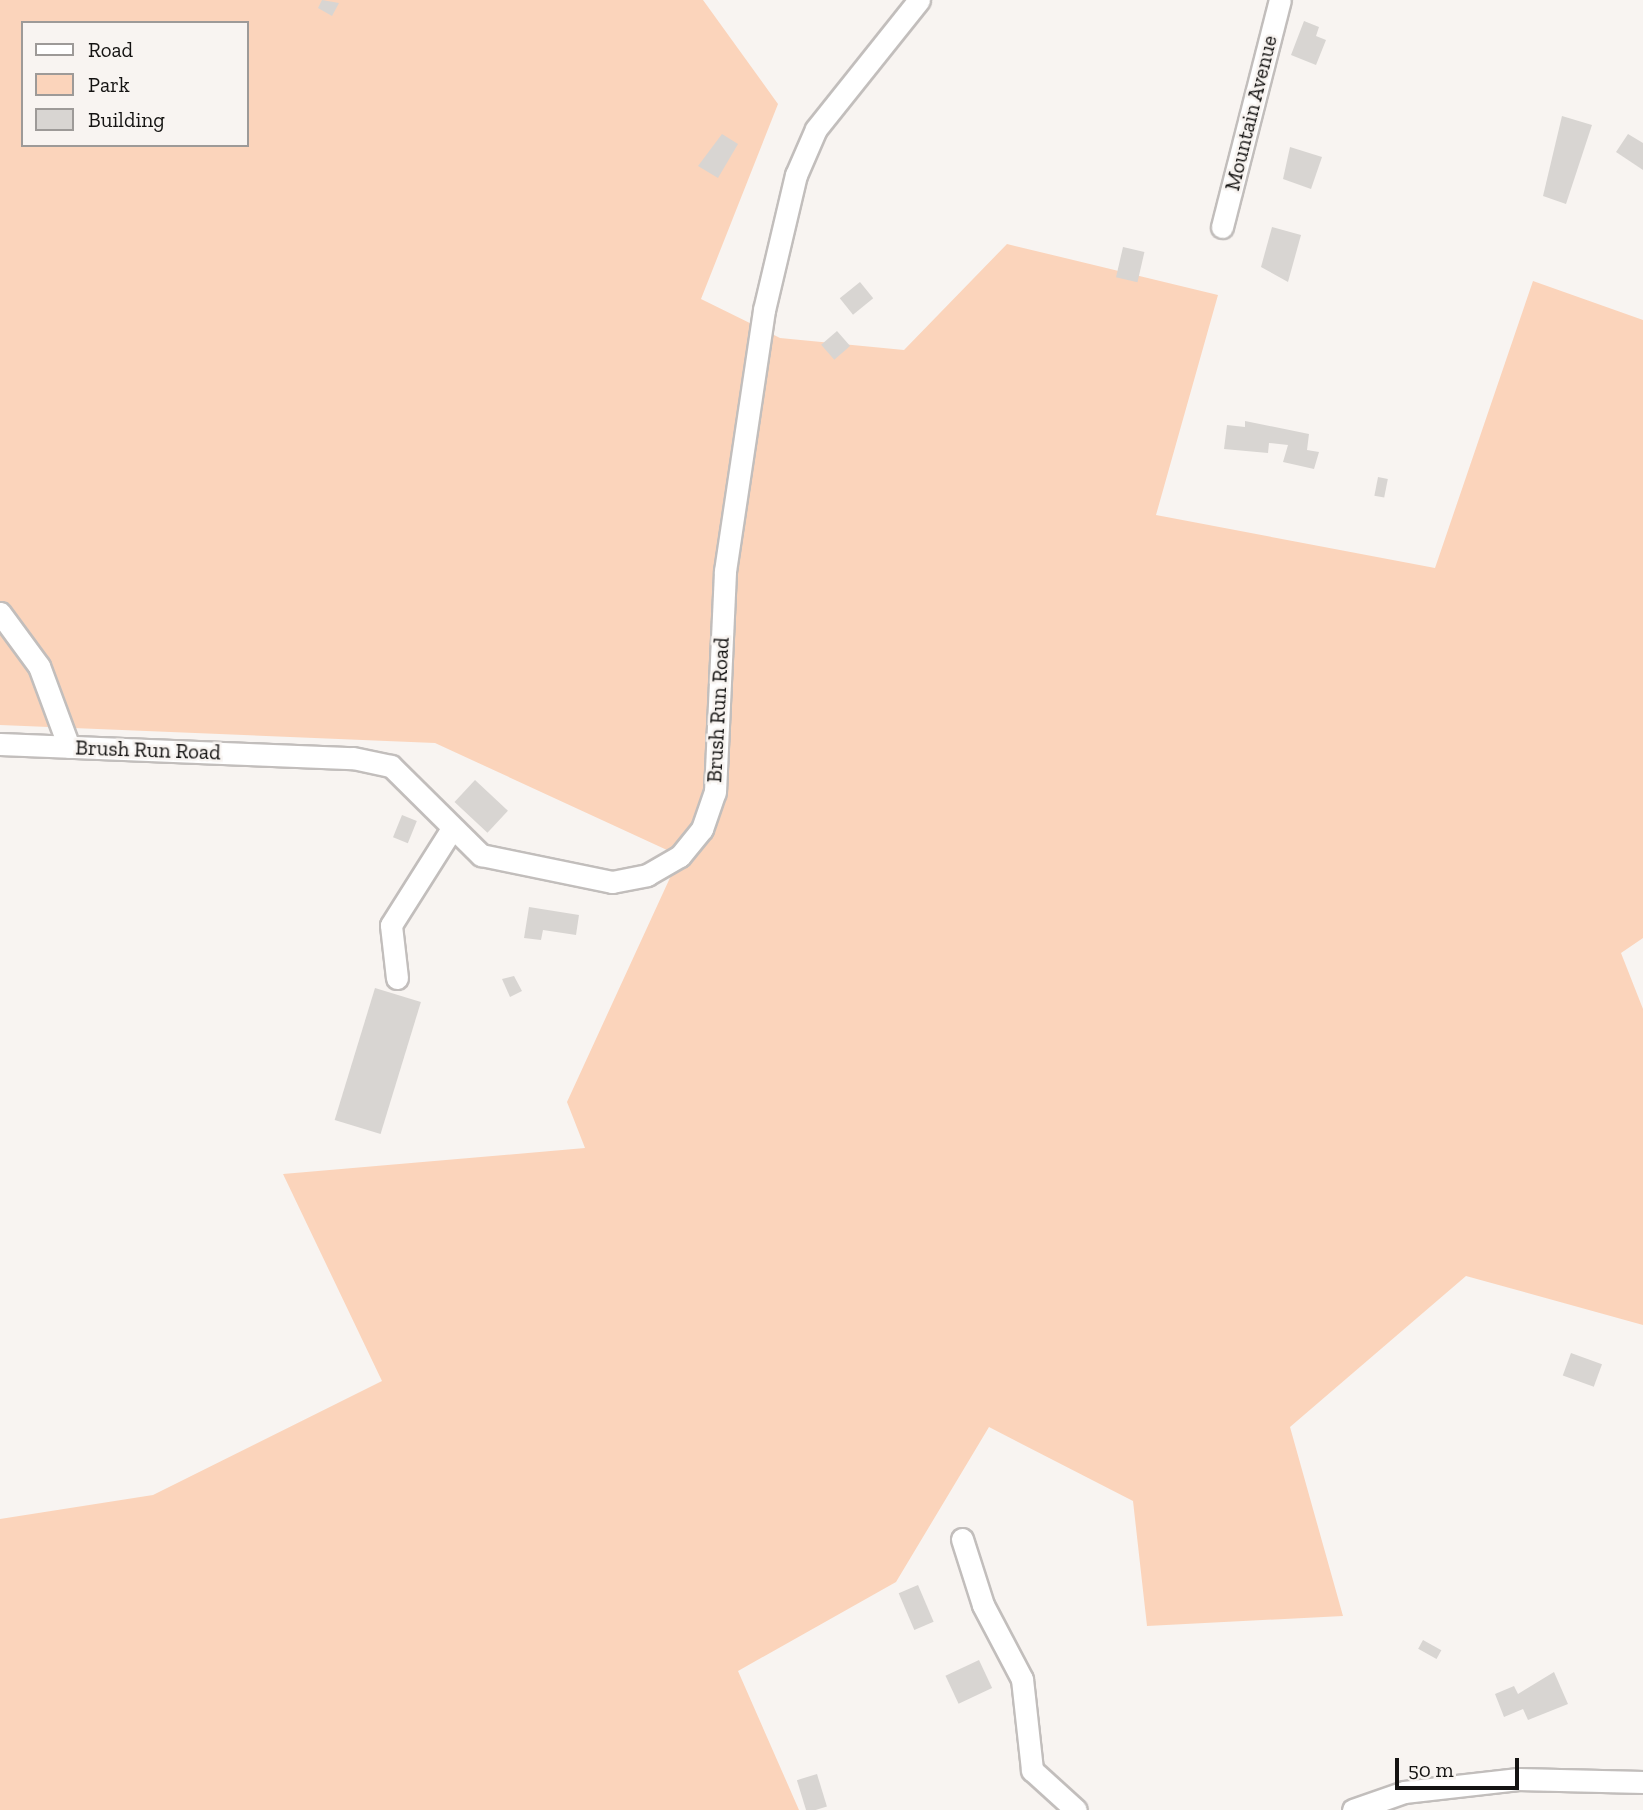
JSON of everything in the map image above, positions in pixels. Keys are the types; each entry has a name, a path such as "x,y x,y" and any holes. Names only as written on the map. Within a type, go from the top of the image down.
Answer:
{"street":[{"name":"Brush Run Road","path":"0,744 353,758 391,766 424,793 451,830 481,855 612,882 647,875 680,856 702,829 715,792 725,571 764,310 796,175 816,129 919,0"},
{"name":"Mountain Avenue","path":"1222,227 1280,0"},
{"path":"0,613 39,666 69,747"},
{"path":"397,978 391,925 451,830"},
{"path":"962,1539 983,1605 1022,1679 1032,1770 1076,1810"},
{"path":"1353,1810 1404,1792 1518,1779 1643,1782"}],"green space":[{"path":"0,0 703,0 778,104 701,299 780,338 904,350 1007,244 1218,295 1156,515 1435,568 1533,281 1643,320 1643,938 1621,953 1643,1009 1643,1325 1466,1276 1290,1427 1343,1616 1147,1626 1133,1501 989,1427 896,1582 738,1671 799,1810 0,1810 0,1519 153,1495 382,1381 283,1174 585,1148 567,1102 680,856 435,743 0,725"}],"building":[{"path":"322,0 339,3 332,16 318,8"},
{"path":"1304,21 1319,27 1316,36 1326,40 1316,65 1291,55"},
{"path":"1562,116 1592,125 1566,204 1543,196"},
{"path":"722,134 738,144 718,178 698,166"},
{"path":"1628,134 1643,143 1643,170 1616,152"},
{"path":"1290,147 1322,157 1311,189 1283,179"},
{"path":"1272,227 1301,235 1288,282 1261,267"},
{"path":"1123,247 1144,252 1137,282 1116,277"},
{"path":"860,282 873,298 853,315 840,298"},
{"path":"837,331 850,346 834,360 821,345"},
{"path":"1245,421 1309,434 1307,450 1319,452 1314,469 1283,462 1288,445 1269,443 1268,453 1224,449 1227,425 1245,427"},
{"path":"1378,477 1388,479 1384,498 1374,496"},
{"path":"475,780 508,811 487,833 455,802"},
{"path":"402,815 417,821 408,843 393,837"},
{"path":"529,907 579,915 576,935 543,930 541,940 524,938"},
{"path":"514,976 522,991 510,997 502,979"},
{"path":"375,988 421,1002 381,1134 335,1120"},
{"path":"1571,1353 1602,1364 1594,1387 1563,1376"},
{"path":"918,1585 934,1622 914,1630 899,1593"},
{"path":"1423,1640 1441,1650 1437,1659 1418,1649"},
{"path":"979,1660 992,1688 959,1704 945,1676"},
{"path":"1554,1672 1568,1704 1528,1720 1523,1709 1504,1717 1495,1694 1514,1686 1518,1694"},
{"path":"817,1774 827,1807 806,1810 797,1780"}]}
